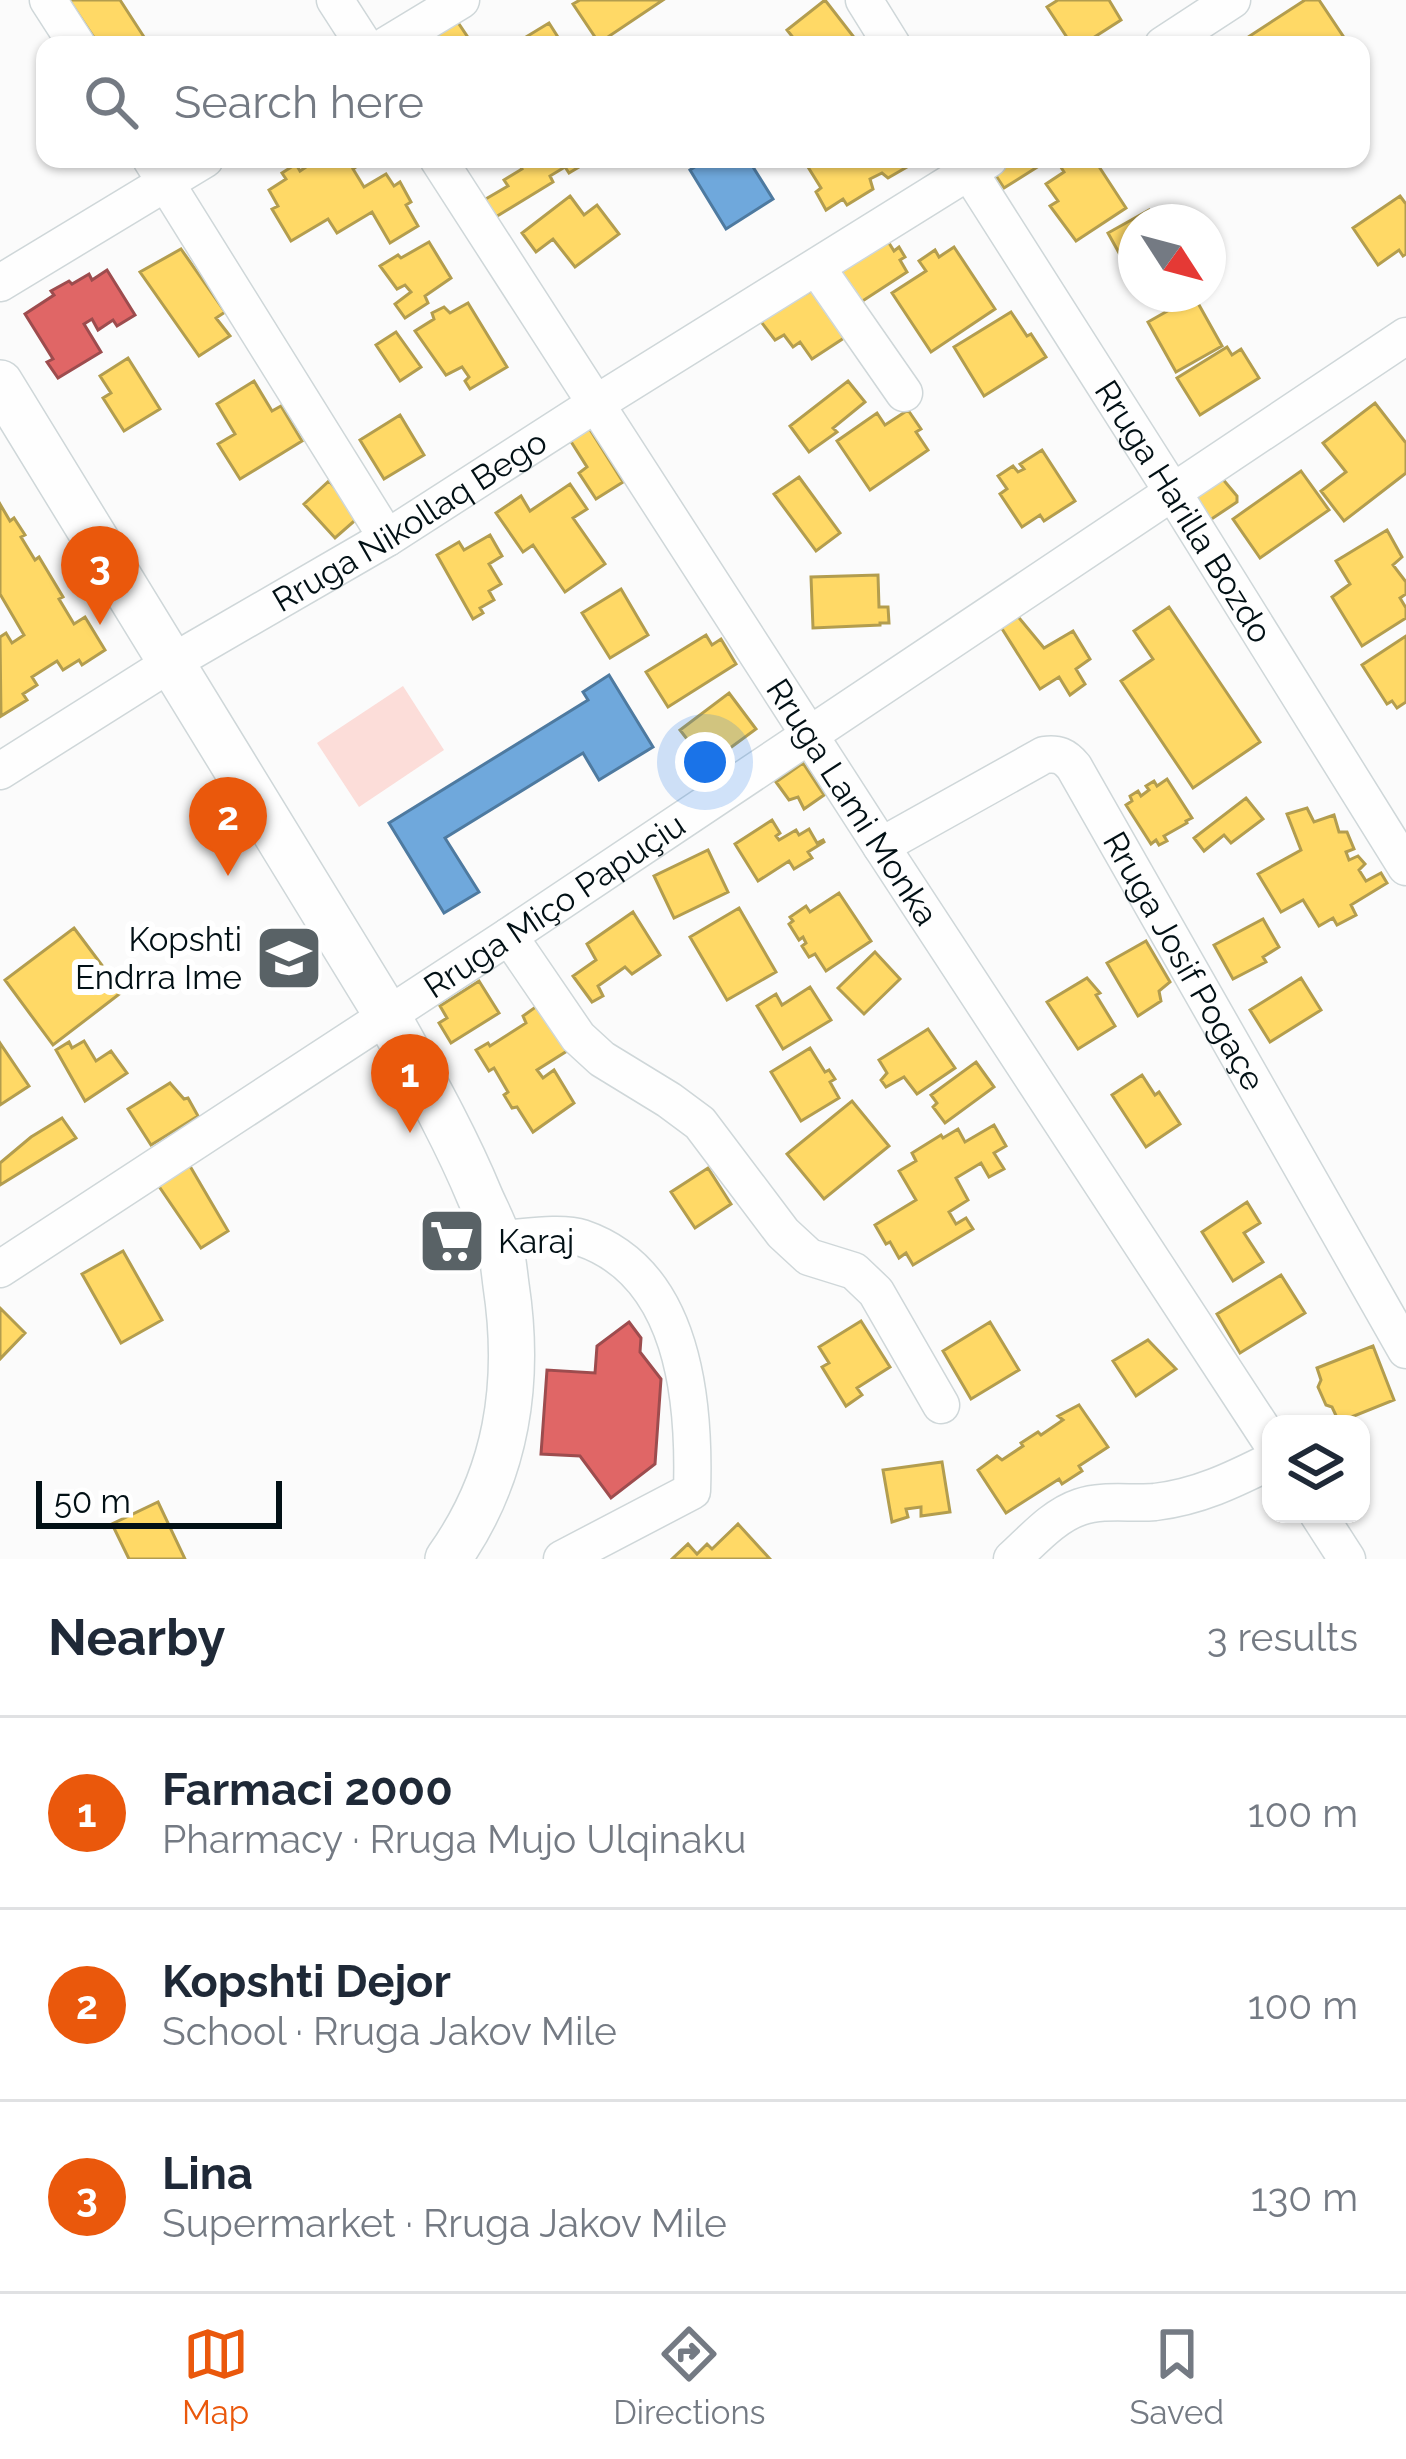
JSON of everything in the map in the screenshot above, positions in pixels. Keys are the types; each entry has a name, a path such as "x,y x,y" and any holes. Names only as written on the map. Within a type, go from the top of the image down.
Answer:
{"main road":[{"path":"0,383 387,1015 444,1120 498,1239 511,1322 510,1408 501,1448 455,1556"}],"street":[{"path":"47,0 71,36"},
{"path":"335,0 358,36"},
{"path":"402,36 461,0"},
{"path":"864,0 886,36"},
{"path":"1177,36 1232,0"},
{"name":"Rruga Lami Monka","path":"444,168 1262,1428"},
{"name":"Rruga Nikollaq Bego","path":"0,771 171,663 387,538 817,268 966,168"},
{"name":"Rruga Harilla Bozdo","path":"976,168 1406,867"},
{"path":"0,284 159,171 387,538"},
{"path":"817,268 904,393"},
{"name":"Rruga Miço Papuçiu","path":"3,1261 509,936 1406,335"},
{"name":"Rruga Josif Pogaçe","path":"881,846 1044,755 1066,758 1406,1350"},
{"path":"509,936 578,1037 602,1060 700,1123 783,1233 809,1257 854,1271 877,1292 941,1405"},
{"path":"498,1239 577,1236 612,1252 663,1306 686,1368 692,1491 562,1559"},
{"path":"1012,1559 1076,1508 1196,1495 1262,1465"}],"shaded area":[{"path":"403,686 444,750 359,807 317,743"}],"building: Homes":[{"path":"69,0 120,0 143,36 93,36"},
{"path":"580,0 663,0 609,36 594,36 573,4"},
{"path":"825,0 853,36 792,36 787,30"},
{"path":"1058,0 1109,0 1121,20 1096,36 1066,36 1047,7"},
{"path":"1305,0 1319,0 1343,36 1250,36"},
{"path":"455,18 467,36 429,36"},
{"path":"549,23 557,36 528,36"},
{"path":"290,168 354,168 364,187 386,174 394,186 400,182 418,226 390,243 372,212 337,233 328,219 291,241 272,209 278,206 269,190 286,179 282,173"},
{"path":"563,168 550,176 553,182 494,218 484,200 508,186 504,180 522,169"},
{"path":"809,168 905,168 888,178 882,173 870,179 873,189 847,205 843,199 826,210 816,192 821,188"},
{"path":"991,168 1036,168 1004,188"},
{"path":"1061,168 1100,168 1123,204 1118,204 1118,213 1076,241 1050,206 1058,201 1046,184 1064,172"},
{"path":"570,196 584,215 597,205 619,234 575,267 553,239 536,252 522,233"},
{"path":"1400,196 1406,204 1406,254 1399,250 1378,265 1353,228"},
{"path":"1118,227 1118,251 1108,233"},
{"path":"884,235 894,251 899,247 907,272 861,302 837,266"},
{"path":"429,242 451,278 425,296 428,303 405,318 395,304 411,292 405,285 397,289 380,266"},
{"path":"954,247 995,309 931,352 892,293 926,271 919,261 935,250 939,257"},
{"path":"181,249 225,312 216,318 230,336 199,356 140,272"},
{"path":"815,289 847,336 812,359 800,342 793,347 784,335 775,340 759,319"},
{"path":"468,303 507,367 470,389 462,367 446,375 415,331 434,319 432,313 444,307 450,313"},
{"path":"1011,312 1046,357 984,396 954,347"},
{"path":"1166,312 1203,312 1222,346 1176,372 1148,322"},
{"path":"396,332 421,367 400,381 376,345"},
{"path":"1227,347 1232,355 1241,349 1259,378 1200,415 1177,378"},
{"path":"128,358 160,409 124,431 103,398 111,393 100,376"},
{"path":"254,381 272,411 281,406 302,441 240,479 218,444 235,434 217,404"},
{"path":"848,381 865,402 833,428 837,432 809,452 790,426"},
{"path":"1375,403 1406,443 1406,473 1344,521 1321,491 1346,472 1323,443"},
{"path":"908,410 928,450 870,490 837,441 877,413 885,425"},
{"path":"400,415 424,455 384,479 360,440"},
{"path":"589,428 623,482 596,499 579,473 587,467 570,440"},
{"path":"1042,450 1075,501 1044,521 1040,515 1022,527 1000,494 1007,489 998,476 1013,466 1018,472 1024,469 1020,464"},
{"path":"1301,471 1329,510 1260,558 1233,519"},
{"path":"799,477 840,533 816,551 774,494"},
{"path":"1221,477 1237,502 1210,520 1192,497"},
{"path":"329,481 360,516 335,538 304,504"},
{"path":"570,484 587,509 573,518 605,564 565,592 533,545 523,552 496,513 521,496 530,511"},
{"path":"0,504 25,535 21,537 35,560 39,557 74,624 85,617 105,650 82,665 79,660 63,670 57,661 32,677 37,685 23,694 27,700 1,716 0,637 6,633 12,643 24,635 0,594"},
{"path":"1387,530 1402,557 1393,565 1406,582 1406,594 1400,598 1406,618 1362,646 1332,597 1350,584 1336,561"},
{"path":"490,535 502,556 489,564 501,584 489,591 494,600 473,619 437,555 459,542 464,550"},
{"path":"878,575 879,607 888,607 889,623 813,628 811,577"},
{"path":"621,589 648,635 610,658 582,613"},
{"path":"1169,607 1260,742 1193,788 1121,681 1153,659 1134,631"},
{"path":"1015,613 1044,648 1073,631 1090,659 1076,669 1085,684 1070,695 1059,677 1040,689 999,624"},
{"path":"706,635 712,645 721,639 736,664 668,707 646,672"},
{"path":"1406,636 1406,702 1397,708 1392,701 1387,704 1362,665"},
{"path":"729,693 756,729 707,765 680,730"},
{"path":"803,763 824,795 804,809 798,797 789,800 776,782"},
{"path":"1167,779 1192,818 1164,836 1167,841 1151,844 1126,805 1132,801 1130,796 1138,791 1141,796 1149,790 1146,786"},
{"path":"1246,798 1263,819 1231,843 1224,835 1204,851 1194,838"},
{"path":"1307,808 1314,822 1334,815 1339,832 1347,832 1354,849 1346,852 1349,860 1358,856 1365,864 1359,870 1366,881 1381,873 1387,883 1351,905 1356,915 1337,925 1333,918 1319,926 1303,900 1281,912 1258,874 1301,850 1287,814"},
{"path":"772,820 779,840 809,829 817,843 824,842 808,852 812,858 794,869 789,861 758,881 735,844"},
{"path":"708,850 728,892 674,918 654,876"},
{"path":"839,893 871,941 826,971 815,954 809,957 803,937 799,940 789,924 790,917 806,906 810,912"},
{"path":"739,908 776,972 727,1000 690,937"},
{"path":"633,912 660,955 632,974 625,967 598,986 603,996 592,1002 573,976 596,960 587,944"},
{"path":"1263,919 1279,947 1263,957 1266,962 1233,979 1214,945"},
{"path":"74,928 122,992 53,1045 5,980"},
{"path":"1146,941 1170,982 1159,991 1161,1001 1138,1016 1107,963"},
{"path":"875,952 900,979 864,1014 838,988"},
{"path":"1087,978 1100,993 1096,995 1115,1026 1078,1049 1047,1002"},
{"path":"1301,978 1321,1010 1270,1042 1250,1010"},
{"path":"479,981 499,1013 451,1043 439,1023 447,1018 440,1006"},
{"path":"810,987 831,1020 783,1049 757,1006 776,994 782,1005"},
{"path":"537,1006 567,1051 537,1070 543,1078 554,1070 574,1103 533,1132 504,1095 508,1092 494,1068 489,1071 476,1050 526,1023 523,1016"},
{"path":"928,1029 955,1068 917,1094 904,1077 886,1087 881,1080 887,1073 879,1060"},
{"path":"84,1041 96,1061 111,1051 127,1073 85,1101 56,1050 69,1042 72,1048"},
{"path":"0,1043 29,1086 0,1105"},
{"path":"810,1048 835,1079 830,1082 839,1098 801,1121 771,1072"},
{"path":"976,1062 994,1087 945,1123 931,1095"},
{"path":"1142,1075 1180,1124 1146,1147 1112,1095"},
{"path":"170,1083 188,1098 198,1116 151,1145 128,1109"},
{"path":"852,1101 889,1146 824,1199 787,1154"},
{"path":"62,1118 76,1138 0,1185 0,1163"},
{"path":"994,1125 1006,1146 994,1153 1004,1169 989,1177 981,1163 956,1178 968,1200 949,1212 956,1224 966,1218 973,1229 913,1265 906,1253 899,1258 875,1225 916,1200 899,1171 916,1161 912,1153 941,1135 958,1129 965,1142"},
{"path":"187,1161 228,1231 201,1248 154,1179"},
{"path":"708,1168 731,1204 695,1228 671,1192"},
{"path":"1247,1202 1260,1223 1244,1233 1263,1262 1233,1281 1202,1232"},
{"path":"123,1251 162,1320 121,1343 82,1274"},
{"path":"1281,1275 1305,1313 1240,1353 1217,1314"},
{"path":"0,1308 25,1333 0,1359"},
{"path":"861,1321 890,1367 857,1388 862,1395 846,1406 822,1367 829,1363 819,1347"},
{"path":"990,1322 1019,1370 971,1399 943,1351"},
{"path":"1148,1340 1176,1369 1136,1396 1113,1361"},
{"path":"1373,1346 1394,1400 1356,1415 1336,1415 1318,1387 1317,1368"},
{"path":"1079,1405 1108,1447 1062,1484 1059,1479 1006,1513 978,1470 997,1456 1002,1460 1038,1432 1041,1435 1063,1420 1058,1416"},
{"path":"942,1462 950,1512 921,1516 921,1507 906,1509 908,1517 892,1522 883,1470"},
{"path":"158,1502 185,1559 129,1559 112,1524"},
{"path":"738,1524 770,1559 672,1559 688,1544 697,1554 707,1544 712,1549"}],"building: Shops":[{"path":"107,270 135,315 117,326 113,320 98,330 92,319 84,324 101,352 58,378 47,362 53,359 25,314 69,281 72,284 89,274 92,280"},
{"path":"629,1322 641,1338 640,1352 661,1379 655,1464 611,1498 580,1456 541,1454 547,1370 595,1373 597,1346"}],"building: Schools":[{"path":"754,168 773,199 726,229 690,170"},
{"path":"609,675 653,747 599,780 583,753 445,838 479,892 444,913 389,823 588,700 583,692"}],"place":[{"name":"Lina","path":"100,625"},
{"name":"Kopshti Dejor","path":"228,876"},
{"name":"Kopshti Endrra Ime","path":"289,958"},
{"name":"Farmaci 2000","path":"410,1133"},
{"name":"Karaj","path":"452,1241"}]}
